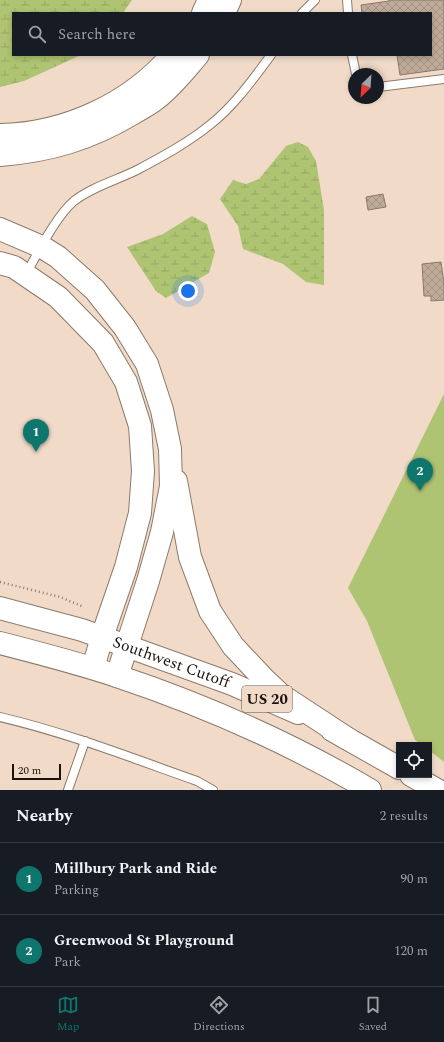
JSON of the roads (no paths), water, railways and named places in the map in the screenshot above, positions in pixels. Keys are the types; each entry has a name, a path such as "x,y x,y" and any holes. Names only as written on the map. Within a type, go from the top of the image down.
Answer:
{"main road":[{"path":"203,12 209,0"},
{"path":"224,12 230,0"},
{"path":"0,135 14,135 46,130 77,122 109,106 134,91 163,66 171,56"},
{"path":"0,155 29,152 57,146 85,138 110,127 156,99 175,82 197,56"},
{"path":"0,229 42,247 58,257 95,290 125,328 147,364 162,410 190,557 210,610 234,646 281,695 348,739"},
{"path":"0,263 14,267 58,297 103,343 126,382 140,426 143,471 140,513 126,567 93,668"},
{"path":"118,676 162,532 171,486 170,449"},
{"name":"Southwest Cutoff","path":"0,608 75,628 239,687 295,711 396,766"},
{"name":"Southwest Cutoff","path":"0,643 93,668 188,702 278,741 330,767 370,790"},
{"path":"416,778 437,790"}],"lane":[{"path":"303,12 315,0"},
{"path":"347,0 348,12"},
{"path":"25,275 64,211 74,201 85,194 132,173 176,149 212,123 245,89 270,56"},
{"path":"352,56 355,68"},
{"path":"384,86 444,79"},
{"path":"0,718 28,724 85,741 197,781 213,790"},
{"path":"68,790 85,741"}],"place":[{"name":"Millbury Park and Ride","path":"36,452"},
{"name":"Greenwood St Playground","path":"420,491"}]}
